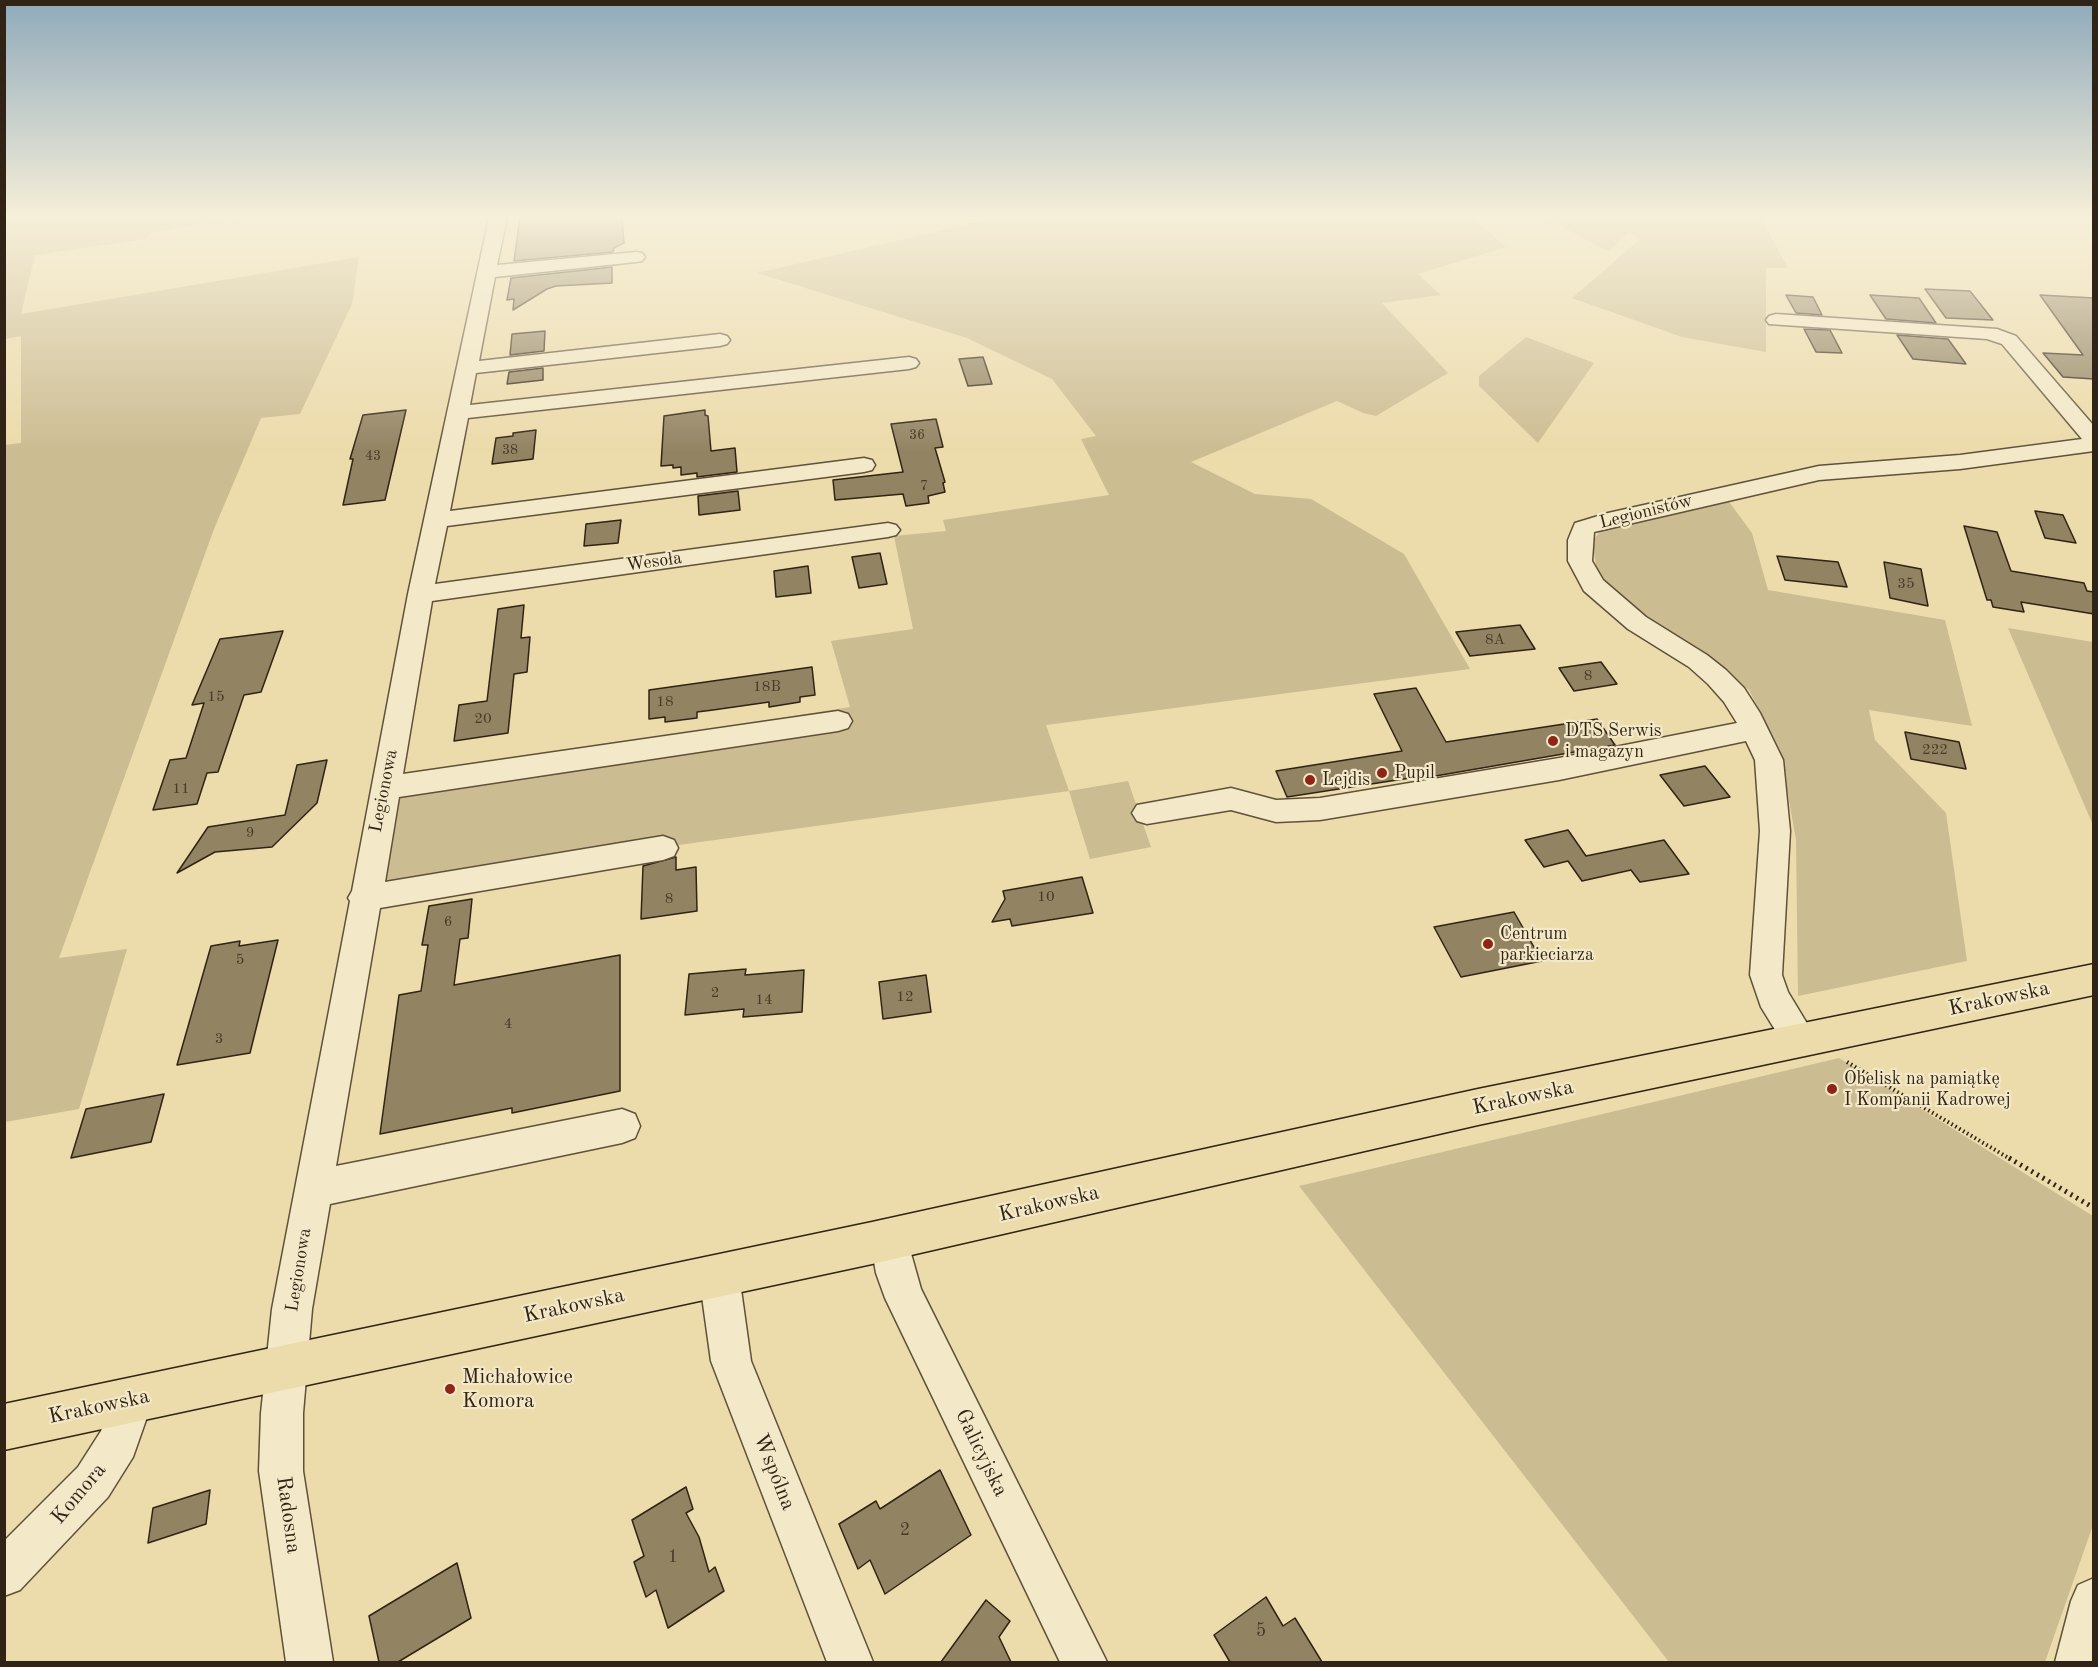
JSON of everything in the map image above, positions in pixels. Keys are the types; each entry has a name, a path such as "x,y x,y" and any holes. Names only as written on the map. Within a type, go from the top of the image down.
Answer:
{"main road":[{"name":"Krakowska","path":"4,1427 889,1239 1478,1107 2094,979"}],"street":[{"name":"Legionowa","path":"287,1367 292,1309 364,898 421,594 482,296"},
{"path":"1776,320 1990,333 2009,340 2094,442"},
{"path":"467,368 720,340"},
{"path":"458,413 909,363"},
{"name":"Legionistów","path":"1800,1040 1773,997 1766,975 1774,831 1769,760 1755,729 1734,695 1717,677 1698,661 1637,623 1593,585 1580,561 1580,540 1583,528 1608,520 1819,473 1960,462 2094,442"},
{"path":"436,520 864,465"},
{"name":"Wesoła","path":"421,594 888,530"},
{"path":"385,789 838,721"},
{"path":"1147,813 1231,799 1276,811 1320,809 1559,769 1755,729"},
{"path":"364,898 663,848"},
{"path":"313,1189 622,1126"},
{"name":"Galicyjska","path":"889,1239 896,1273 905,1298 1084,1662"},
{"name":"Wspólna","path":"719,1275 731,1361 850,1662"},
{"name":"Radosna","path":"287,1367 282,1413 281,1471 309,1662"},
{"name":"Komora","path":"4,1574 93,1482 118,1442 132,1400"},
{"path":"2078,1662 2094,1601"}],"path":[{"path":"1800,1040 1835,1055 2094,1209"}],"shaded area":[{"path":"5,296 25,296 21,314 129,296 353,296 352,304 300,414 261,418 214,529 59,958 127,949 79,1109 5,1122 4,445 21,443 21,336 5,339"},
{"path":"831,296 1435,296 1382,303 1448,373 1376,416 1363,413 1337,401 1191,462 1255,494 1311,499 1404,554 1470,669 1046,725 1069,791 382,886 399,779 850,707 831,641 913,629 894,536 946,531 943,520 1109,495 1081,439 1096,436 1052,379 967,338"},
{"path":"1575,296 1766,296 1766,352 1682,337 1572,298"},
{"path":"1526,337 1594,363 1538,443 1479,386 1479,376"},
{"path":"1727,499 1752,533 1768,590 1945,620 1972,726 1869,710 1875,740 1946,813 1967,961 1798,996 1796,840 1780,750 1749,690 1626,607 1599,581 1592,542 1602,529"},
{"path":"2008,628 2093,642 2093,825"},
{"path":"1128,781 1151,847 1090,859 1069,791"},
{"path":"1839,1058 2093,1216 2093,1525 2045,1662 1669,1662 1299,1186"}],"building":[{"path":"508,296 536,296 513,310 514,299 507,300"},
{"path":"1786,296 1813,297 1822,315 1796,313"},
{"path":"1871,296 1919,298 1936,323 1886,319"},
{"path":"1930,296 1974,296 1993,320 1946,318"},
{"path":"2041,296 2094,298 2094,379 2063,377 2043,353 2083,355"},
{"path":"1804,329 1830,330 1842,353 1816,352"},
{"path":"545,331 544,351 510,355 512,334"},
{"path":"1897,335 1948,339 1966,364 1913,359"},
{"path":"983,357 992,384 968,386 959,359"},
{"path":"543,368 543,380 507,384 509,372"},
{"path":"406,410 385,500 343,505 353,459 350,459 363,415"},
{"path":"705,410 705,415 708,416 711,451 735,448 737,472 697,477 697,473 681,475 681,467 661,466 664,416"},
{"path":"936,419 943,447 935,448 945,482 943,483 945,492 928,496 929,503 906,506 903,494 835,500 833,480 903,472 891,424"},
{"path":"536,430 533,459 492,464 496,438"},
{"path":"738,491 740,510 699,515 698,496"},
{"path":"2035,511 2063,515 2076,543 2045,538"},
{"path":"621,520 618,543 584,546 586,524"},
{"path":"1964,526 1997,532 2011,571 2084,583 2087,591 2094,592 2094,614 2021,602 2024,612 1993,607 1991,600 1987,600"},
{"path":"880,553 887,584 859,588 852,557"},
{"path":"1777,556 1838,562 1847,587 1785,580"},
{"path":"1884,562 1921,569 1928,606 1890,598"},
{"path":"808,566 811,593 776,597 774,571"},
{"path":"524,605 521,638 530,637 527,672 514,674 508,733 454,741 459,705 487,701 498,609"},
{"path":"1520,625 1535,649 1470,656 1456,632"},
{"path":"283,631 261,692 244,695 218,772 207,773 197,804 153,810 170,760 186,758 204,703 192,705 220,639"},
{"path":"1601,662 1617,684 1574,691 1559,668"},
{"path":"812,667 815,695 800,697 800,702 769,707 769,702 697,712 697,718 665,722 665,717 649,719 649,690"},
{"path":"1416,688 1446,742 1597,719 1615,745 1424,778 1423,776 1287,797 1276,771 1402,751 1374,694"},
{"path":"1905,732 1959,742 1966,769 1911,759"},
{"path":"327,760 317,803 272,847 215,852 177,873 208,827 285,815 297,765"},
{"path":"1705,766 1730,797 1684,806 1660,775"},
{"path":"1568,830 1586,856 1664,840 1689,874 1640,882 1631,870 1582,881 1568,861 1544,867 1525,840"},
{"path":"676,857 676,870 696,867 697,911 641,919 643,866"},
{"path":"1082,877 1093,913 1012,926 1010,919 992,922 1005,899 1003,891"},
{"path":"472,899 468,938 460,939 454,985 620,955 620,1091 512,1113 512,1108 380,1134 399,995 421,991 428,945 422,945 429,906"},
{"name":"Centrum parkieciarza","path":"1514,912 1542,961 1461,977 1434,927"},
{"path":"278,940 250,1053 177,1065 211,946 240,941 239,946"},
{"path":"746,969 745,975 804,970 802,1012 743,1017 744,1009 685,1015 689,974"},
{"path":"926,975 931,1012 883,1019 879,982"},
{"path":"164,1094 151,1142 71,1158 86,1109"},
{"path":"940,1470 971,1535 885,1594 870,1560 858,1569 839,1524 876,1501 880,1509"},
{"path":"686,1487 693,1509 686,1513 699,1537 709,1572 715,1567 724,1591 668,1628 656,1590 646,1597 634,1562 644,1556 632,1520"},
{"path":"210,1490 206,1524 148,1543 153,1508"},
{"path":"457,1563 471,1618 398,1662 379,1662 369,1616"},
{"path":"1266,1597 1283,1626 1295,1618 1322,1662 1230,1662 1214,1635"},
{"path":"986,1600 1010,1621 999,1637 1011,1662 941,1662"}],"place":[{"name":"DTS Serwis i magazyn","path":"1553,741"},
{"name":"Pupil","path":"1382,773"},
{"name":"Lejdis","path":"1310,780"},
{"name":"Centrum parkieciarza","path":"1488,944"},
{"name":"Obelisk na pamiątkę I Kompanii Kadrowej","path":"1832,1089"},
{"name":"Michałowice Komora","path":"450,1389"}]}
